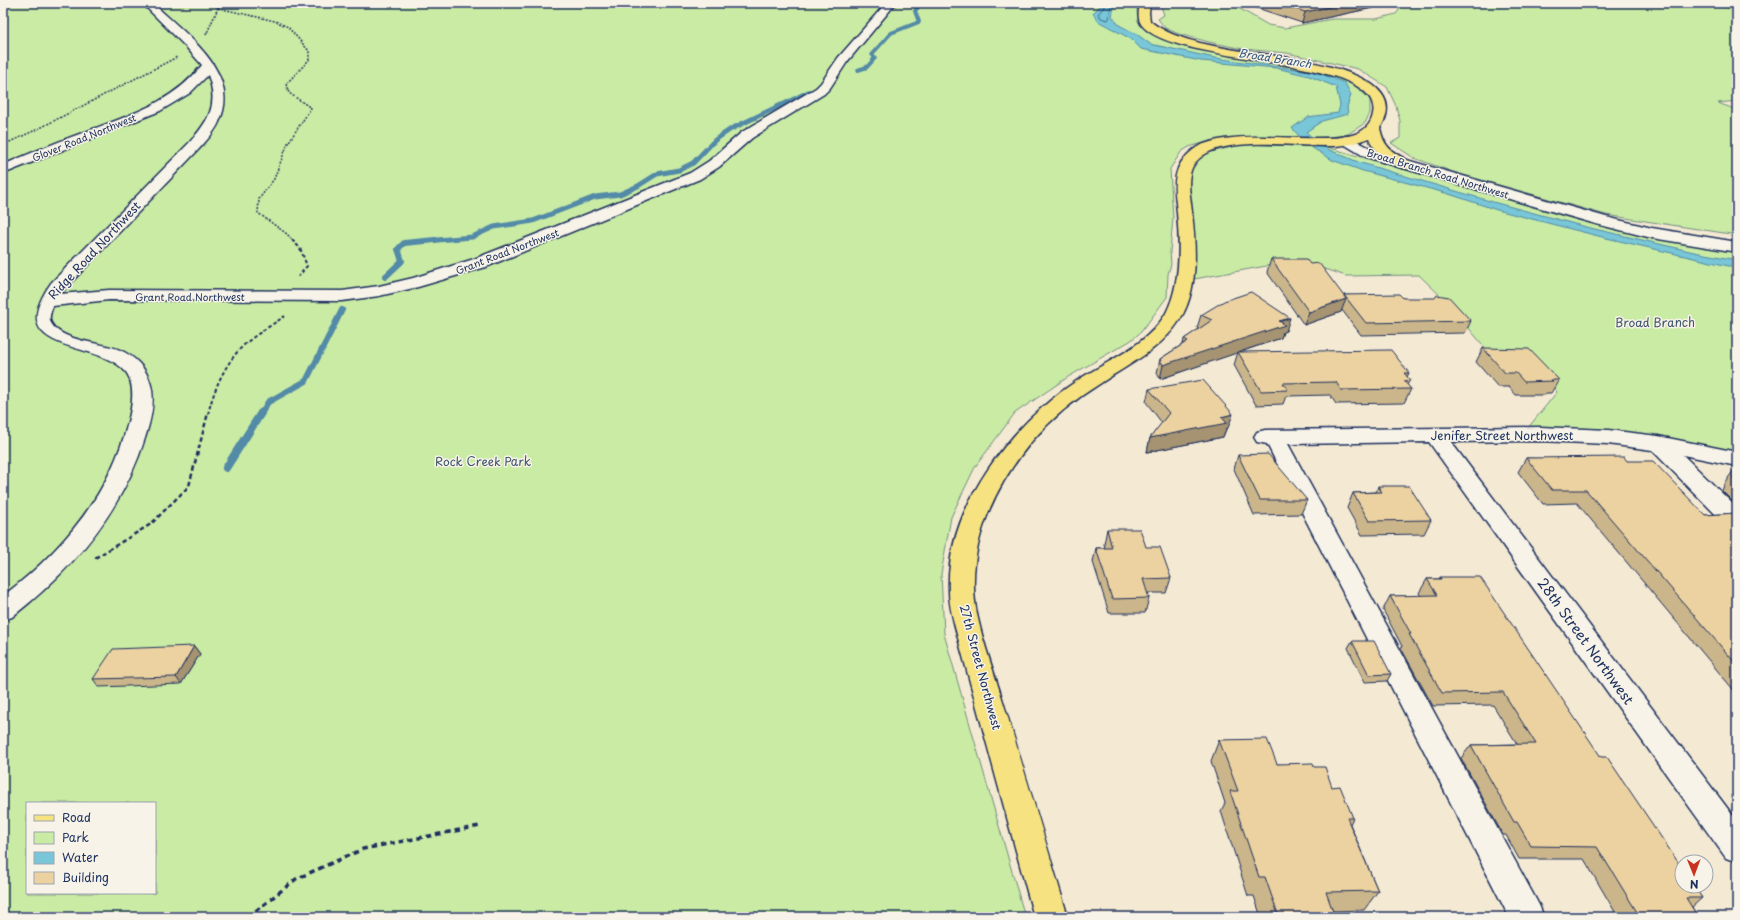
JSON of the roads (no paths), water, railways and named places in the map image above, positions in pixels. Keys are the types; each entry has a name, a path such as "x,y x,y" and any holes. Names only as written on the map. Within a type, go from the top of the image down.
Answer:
{"main road":[{"name":"Broad Branch Road Northwest","path":"1145,3 1144,17 1146,23 1153,30 1172,38 1217,50 1318,67 1355,80 1369,88 1378,101 1380,114 1373,128 1365,135 1347,140"},
{"path":"1373,128 1375,140 1380,148 1406,165"},
{"name":"27th Street Northwest","path":"1051,917 962,601 961,576 967,542 974,522 990,486 1004,462 1046,416 1064,400 1146,347 1158,336 1172,318 1180,299 1184,283 1185,222 1182,178 1184,169 1191,159 1204,150 1229,143 1347,140"}],"street":[{"name":"Ridge Road Northwest","path":"3,610 42,577 72,547 101,511 114,492 126,463 143,406 143,396 140,382 134,370 128,363 116,355 69,342 54,336 42,326 42,311 46,301 57,287 205,133 215,117 207,99 217,80 208,65 193,46 147,3"},
{"name":"Grant Road Northwest","path":"46,301 109,295 342,296 394,288 465,268 702,172 714,164 747,135 820,91 826,85 842,60 891,3"},
{"path":"1731,3 1737,3"},
{"name":"Glover Road Northwest","path":"3,170 123,122 164,103 191,86 208,65"},
{"name":"Glover Road Northwest","path":"164,103 207,99"},
{"name":"Broad Branch Road Northwest","path":"1347,140 1371,153 1406,165 1612,224 1680,238 1737,247"},
{"name":"Jenifer Street Northwest","path":"1527,917 1270,437 1540,434 1608,436 1658,443 1737,459"},
{"name":"28th Street Northwest","path":"1435,435 1737,847"},
{"path":"1658,443 1737,522"}],"water":[{"path":"1103,3 1115,3 1112,16 1119,25 1138,35 1150,44 1215,58 1316,72 1345,83 1351,95 1347,107 1348,114 1322,121 1306,132 1325,148 1358,162 1493,202 1586,227 1694,252 1737,260 1737,268 1602,237 1497,210 1449,194 1363,171 1332,160 1306,144 1292,128 1308,117 1338,113 1340,105 1336,87 1309,76 1276,68 1201,61 1141,49 1131,39 1098,21 1093,13"}],"waterway":[{"path":"858,70 867,67 875,58 872,54 891,33 919,22 915,11 921,3"},
{"path":"781,105 809,91"},
{"path":"426,241 472,237 494,227 533,221 595,197 620,194 638,186 657,174 679,170 693,163 715,140 731,129 781,105"},
{"path":"385,277 402,261 398,249 404,243 435,240"},
{"path":"261,414 268,402 306,381 342,310"},
{"path":"226,468 261,413"}],"water label":[{"name":"Broad Branch","path":"1275,58"}],"park label":[{"name":"Broad Branch","path":"1655,322"},
{"name":"Rock Creek Park","path":"483,461"}]}
